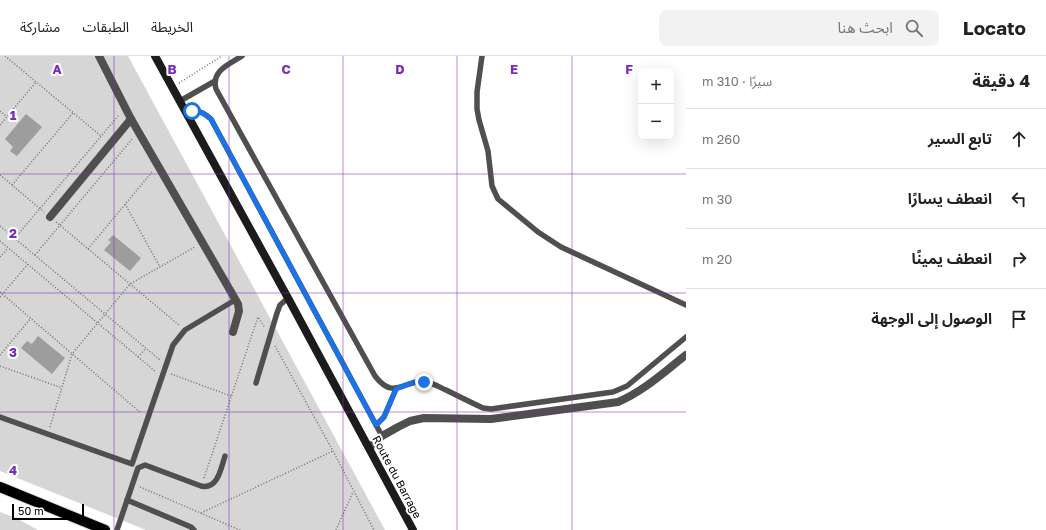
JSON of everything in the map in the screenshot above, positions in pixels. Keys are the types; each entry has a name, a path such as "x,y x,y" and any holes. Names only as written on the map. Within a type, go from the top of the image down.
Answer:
{"main road":[{"name":"Route du Barrage","path":"155,56 413,530"},
{"path":"0,487 105,530"}],"street":[{"path":"99,56 138,132 235,300 239,311 233,332"},
{"path":"50,217 131,119"},
{"path":"369,448 382,436 410,421 424,418 491,419 618,402 637,393 686,355"}],"lane":[{"path":"242,56 221,69 217,74 215,81 216,89 375,376 382,384 396,389 414,382 429,382 483,408 491,410 613,392 627,386 686,337"},
{"path":"482,56 477,92 477,109 488,151 494,191 498,199 542,235 561,248 686,305"},
{"path":"180,101 215,81"},
{"path":"186,113 199,111 211,119 382,436"},
{"path":"256,383 278,309 288,298"},
{"path":"0,417 132,464 173,345 185,330 235,300"},
{"path":"376,425 384,417 396,389"},
{"path":"116,530 138,468 143,465 201,486 210,486 216,482 226,456"},
{"path":"126,500 191,527 194,530"}],"path":[{"path":"5,56 101,136"},
{"path":"172,87 222,56"},
{"path":"0,125 36,82"},
{"path":"0,111 7,117"},
{"path":"12,185 73,113"},
{"path":"15,238 119,115"},
{"path":"35,255 138,132"},
{"path":"88,249 157,165"},
{"path":"0,175 185,330"},
{"path":"125,204 160,267"},
{"path":"0,226 166,365"},
{"path":"0,241 138,357 163,374 231,396"},
{"path":"48,434 72,354 130,284 202,243"},
{"path":"0,257 8,248"},
{"path":"0,297 28,264"},
{"path":"0,292 147,419"},
{"path":"201,486 258,317 333,452 374,530"},
{"path":"0,355 31,318"},
{"path":"138,357 146,348"},
{"path":"0,366 62,388"},
{"path":"201,513 333,452"},
{"path":"133,484 240,530"},
{"path":"336,530 353,492"}],"shaded area":[{"path":"0,56 128,56 385,530 146,530 0,471"},
{"path":"26,114 42,127 17,156 10,151 13,147 5,139"},
{"path":"113,235 141,258 130,271 104,250 111,242 108,240"},
{"path":"38,336 65,358 52,374 21,348 27,341 32,344"},
{"path":"0,512 16,518 38,530 0,530"}],"route":[{"path":"192,111 199,111 211,119 376,425 384,417 396,389 410,383 419,381 424,382"}]}
